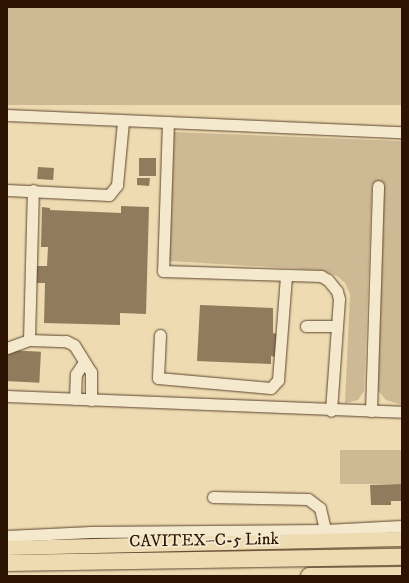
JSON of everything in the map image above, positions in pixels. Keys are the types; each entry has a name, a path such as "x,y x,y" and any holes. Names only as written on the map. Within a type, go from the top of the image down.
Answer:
{"highway":[{"name":"CAVITEX–C-5 Link","path":"7,562 402,557"},
{"path":"309,576 402,575"}],"main road":[{"path":"7,548 402,539"}],"lane":[{"path":"7,115 402,132"},
{"path":"7,190 33,190 109,195 117,185 123,121"},
{"path":"168,122 163,271 321,276 328,280 337,291 339,299 330,411"},
{"path":"371,411 378,186"},
{"path":"29,340 33,190"},
{"path":"160,334 158,378 271,388 278,380 286,275"},
{"path":"306,326 336,326"},
{"path":"7,348 29,340 66,341 74,345 91,372 91,400"},
{"path":"75,399 76,374 84,362"},
{"path":"7,396 330,411 402,412"},
{"path":"213,497 308,499 320,508 325,530"},
{"path":"7,536 91,532 325,530 402,526"}],"shaded area":[{"path":"7,7 402,7 402,105 7,105"},
{"path":"174,132 402,141 402,405 386,400 376,388 383,183 372,184 364,391 358,400 345,403 350,294 345,283 337,276 321,270 169,261"},
{"path":"340,450 402,450 402,484 340,484"}],"building":[{"path":"139,158 156,158 156,176 139,176"},
{"path":"38,167 54,168 53,180 37,179"},
{"path":"137,178 150,178 149,186 137,185"},
{"path":"121,206 149,207 146,314 120,313 120,325 44,323 45,283 35,283 35,266 47,266 48,247 41,247 42,207 50,208 50,210 121,213"},
{"path":"200,305 273,308 273,333 277,334 276,357 271,356 271,364 197,361"},
{"path":"7,350 41,352 39,383 7,381"},
{"path":"402,484 402,501 391,501 391,505 371,505 370,485"}]}
